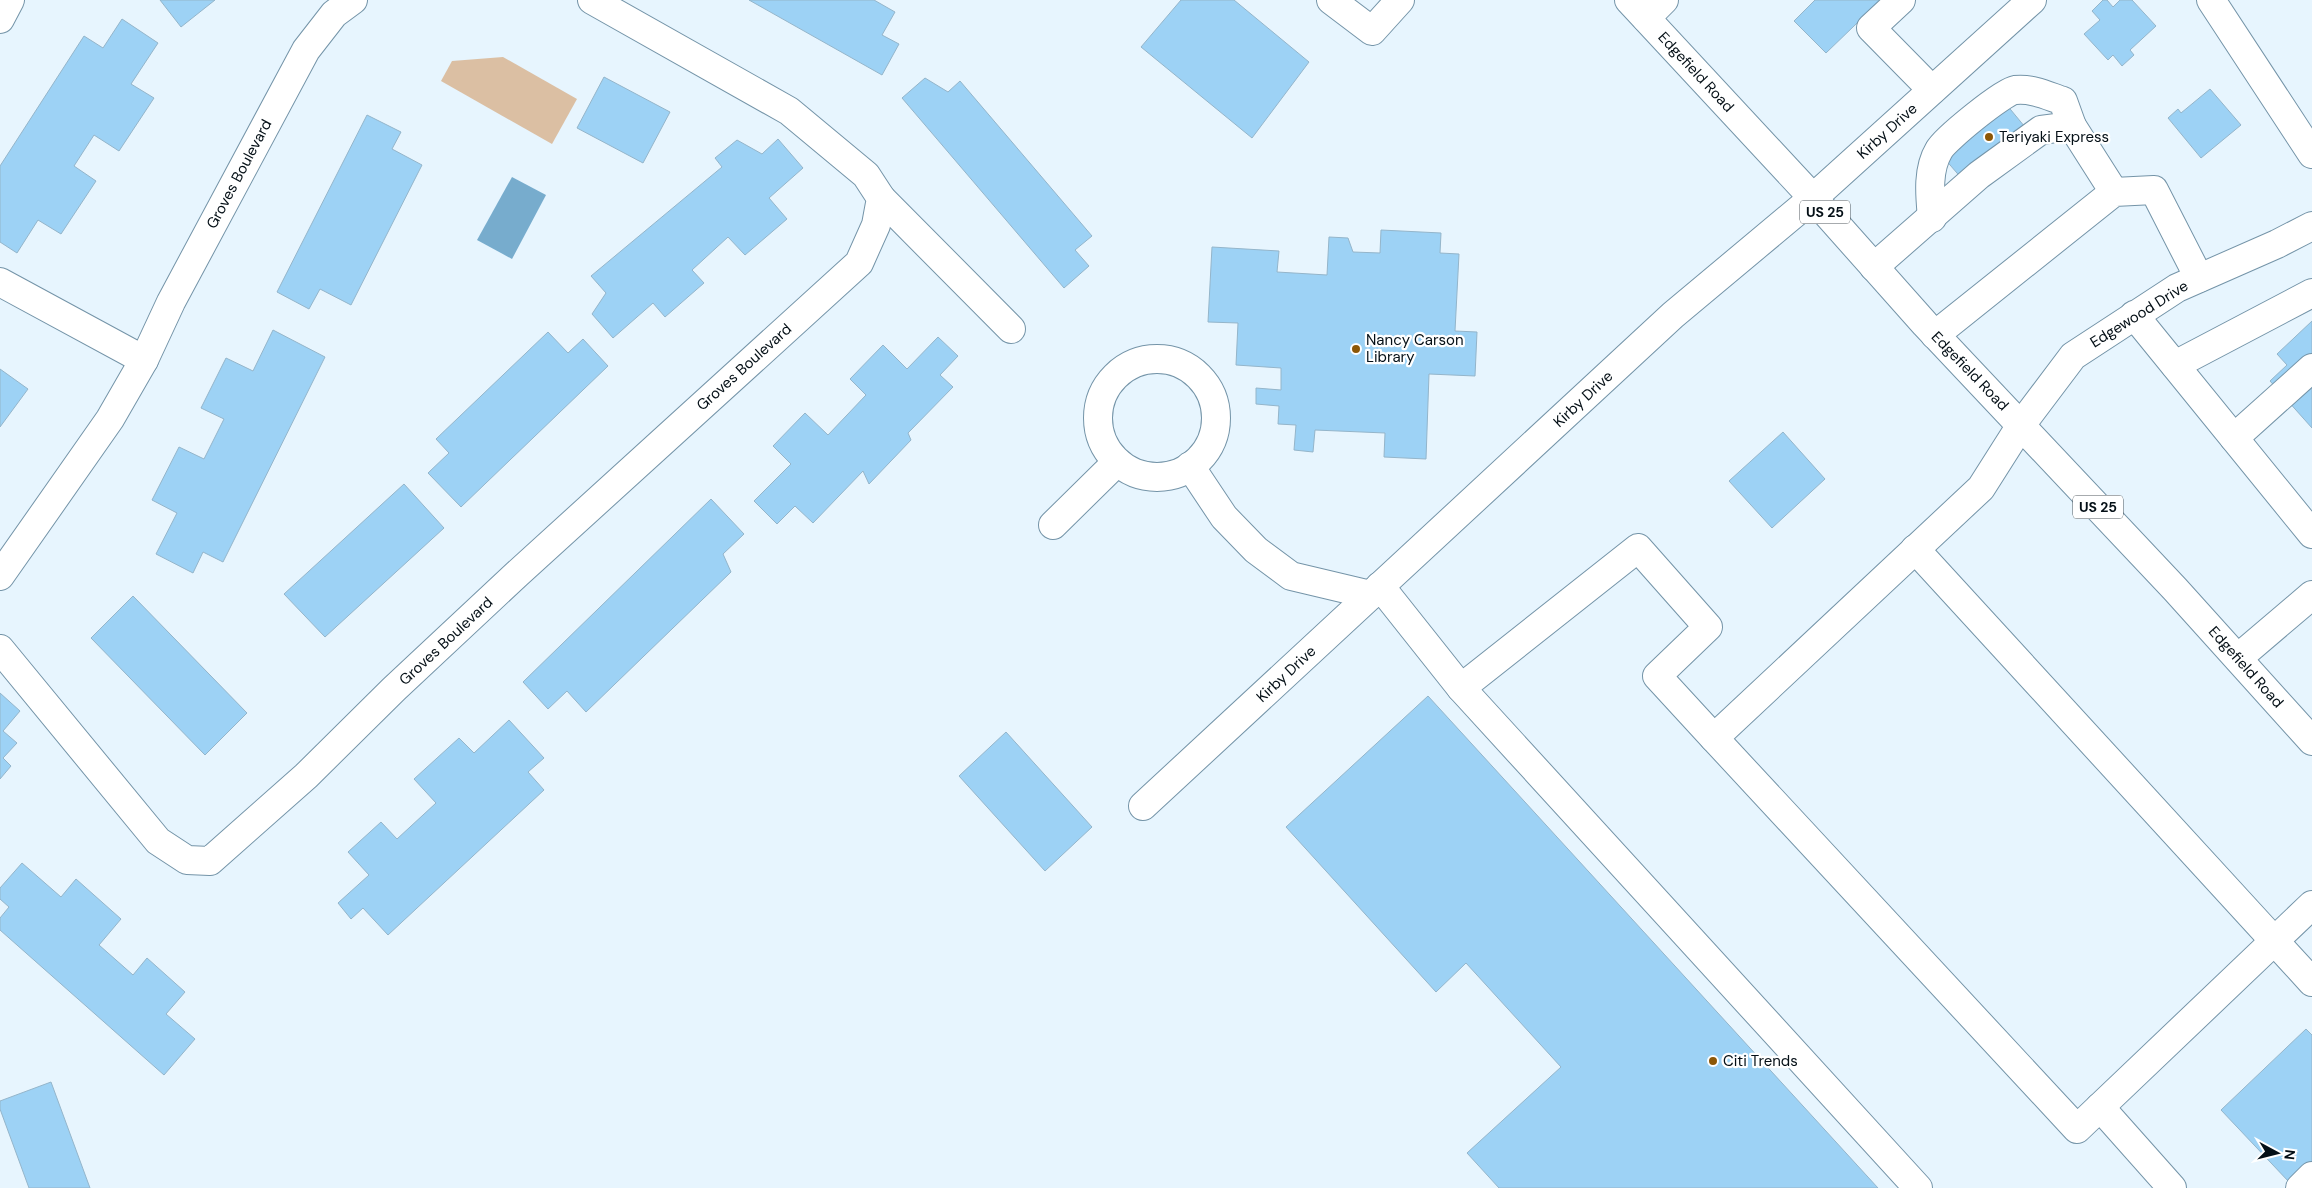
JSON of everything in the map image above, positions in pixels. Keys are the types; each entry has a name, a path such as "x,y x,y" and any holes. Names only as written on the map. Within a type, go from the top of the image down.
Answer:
{"street":[{"path":"0,19 10,0"},
{"name":"Groves Boulevard","path":"0,576 110,419 144,360 171,302 306,50 334,14 353,0"},
{"path":"592,0 790,111 866,175 881,198 1010,329"},
{"path":"1331,0 1372,32 1400,0"},
{"path":"1901,0 1871,28 1932,90"},
{"name":"Kirby Drive","path":"1143,806 1673,315 1813,198 2032,0"},
{"path":"2212,0 2312,154"},
{"name":"Edgefield Road","path":"1646,6 1935,336 2021,425 2238,658 2312,741"},
{"path":"1932,218 1929,181 1939,149 1984,109 2013,90 2036,91 2063,102 2072,126 2114,192"},
{"path":"1874,267 1932,218 1978,175 2041,130 2072,126"},
{"path":"1935,336 2114,192 2154,190 2199,278"},
{"name":"Groves Boulevard","path":"0,649 158,841 187,860 210,861 306,776 445,642 858,263 876,225 881,198"},
{"name":"Edgewood Drive","path":"1714,738 1981,488 2021,425 2072,356 2177,288 2277,244 2312,226"},
{"path":"0,282 144,360"},
{"path":"2174,365 2312,293"},
{"path":"2134,315 2234,438 2307,518"},
{"path":"1159,359 1179,363 1196,374 1208,389 1215,408 1215,428 1209,446 1181,473 1163,478 1144,477 1126,470 1117,462 1102,441 1098,422 1099,403 1107,385 1121,370 1139,361 1159,359"},
{"path":"2234,438 2312,368"},
{"path":"1054,525 1117,462"},
{"path":"1190,466 1224,517 1256,550 1292,576 1376,591 1461,688 1918,1188"},
{"path":"1461,688 1638,548 1708,627 1657,676 2077,1129 2312,906"},
{"path":"1915,549 2312,982"},
{"path":"2238,658 2312,595"},
{"path":"2100,1107 2172,1188"},
{"path":"2300,1188 2312,1176"}],"shaded area":[{"path":"503,57 577,99 552,144 441,81 452,61"}],"water":[{"path":"512,177 546,195 512,259 477,240"}],"building":[{"path":"160,0 215,0 181,27"},
{"path":"749,0 874,0 895,12 882,35 899,44 882,75"},
{"path":"1181,0 1234,0 1309,62 1252,138 1141,47"},
{"path":"1815,0 1881,0 1826,53 1794,21"},
{"path":"2103,0 2107,0 2113,7 2120,0 2132,0 2156,26 2130,50 2134,55 2122,66 2113,55 2108,60 2084,34 2100,20 2092,11"},
{"path":"122,19 158,43 131,84 154,98 119,151 94,135 74,166 96,181 61,234 38,220 17,253 0,242 0,166 84,36 103,48"},
{"path":"604,77 670,112 643,163 577,128"},
{"path":"925,78 948,92 960,81 1092,236 1075,250 1089,266 1064,288 902,98"},
{"path":"2210,89 2241,125 2201,158 2168,118 2178,109 2181,113"},
{"path":"2006,104 2025,127 1963,180 1944,158"},
{"path":"367,115 401,132 392,149 422,165 351,305 320,289 309,309 277,292"},
{"path":"778,139 803,168 769,198 787,219 745,255 728,237 692,270 704,283 665,317 653,303 613,338 592,314 606,293 591,276 722,167 715,158 737,140 762,154"},
{"name":"Nancy Carson Library","path":"1381,230 1441,233 1440,253 1459,254 1455,331 1477,332 1475,376 1429,374 1426,459 1384,457 1385,433 1315,430 1313,452 1294,450 1296,425 1278,424 1279,406 1256,404 1256,388 1281,390 1281,368 1236,365 1238,323 1208,322 1212,247 1279,251 1277,272 1327,275 1329,237 1348,238 1353,252 1380,253"},
{"path":"2312,321 2312,428 2270,381 2287,365 2277,354"},
{"path":"273,330 325,357 223,562 203,552 193,573 156,554 177,513 152,500 179,447 204,459 224,419 201,408 226,358 253,371"},
{"path":"548,332 568,353 583,339 608,366 461,507 428,473 449,453 436,439"},
{"path":"938,337 958,356 940,375 953,387 908,433 911,440 869,484 863,471 813,523 795,506 777,524 754,501 791,464 773,446 805,413 828,435 866,395 850,379 883,345 907,369"},
{"path":"0,369 28,389 0,427"},
{"path":"1783,432 1825,479 1772,528 1729,481"},
{"path":"404,484 444,528 325,637 284,594"},
{"path":"711,499 744,534 723,554 731,572 586,712 567,691 548,709 523,682"},
{"path":"133,596 247,713 205,755 91,638"},
{"path":"0,693 20,711 3,731 17,743 3,758 11,766 0,779"},
{"path":"1428,696 1878,1188 1499,1188 1467,1153 1561,1067 1466,963 1436,992 1286,827"},
{"path":"509,720 544,758 528,772 544,790 388,935 363,908 351,919 338,903 369,875 348,852 381,822 397,839 436,803 414,779 459,738 474,753"},
{"path":"1006,732 1092,827 1045,871 959,776"},
{"path":"22,863 61,897 76,879 121,919 99,945 133,975 147,958 185,992 166,1014 195,1039 164,1075 0,930 0,918 9,907 0,899 0,888"},
{"path":"2306,1029 2312,1035 2312,1161 2289,1182 2221,1110"},
{"path":"51,1082 90,1188 29,1188 0,1109 0,1101"}],"place":[{"name":"Teriyaki Express","path":"1989,137"},
{"name":"Nancy Carson Library","path":"1356,349"},
{"name":"Citi Trends","path":"1713,1061"}]}
